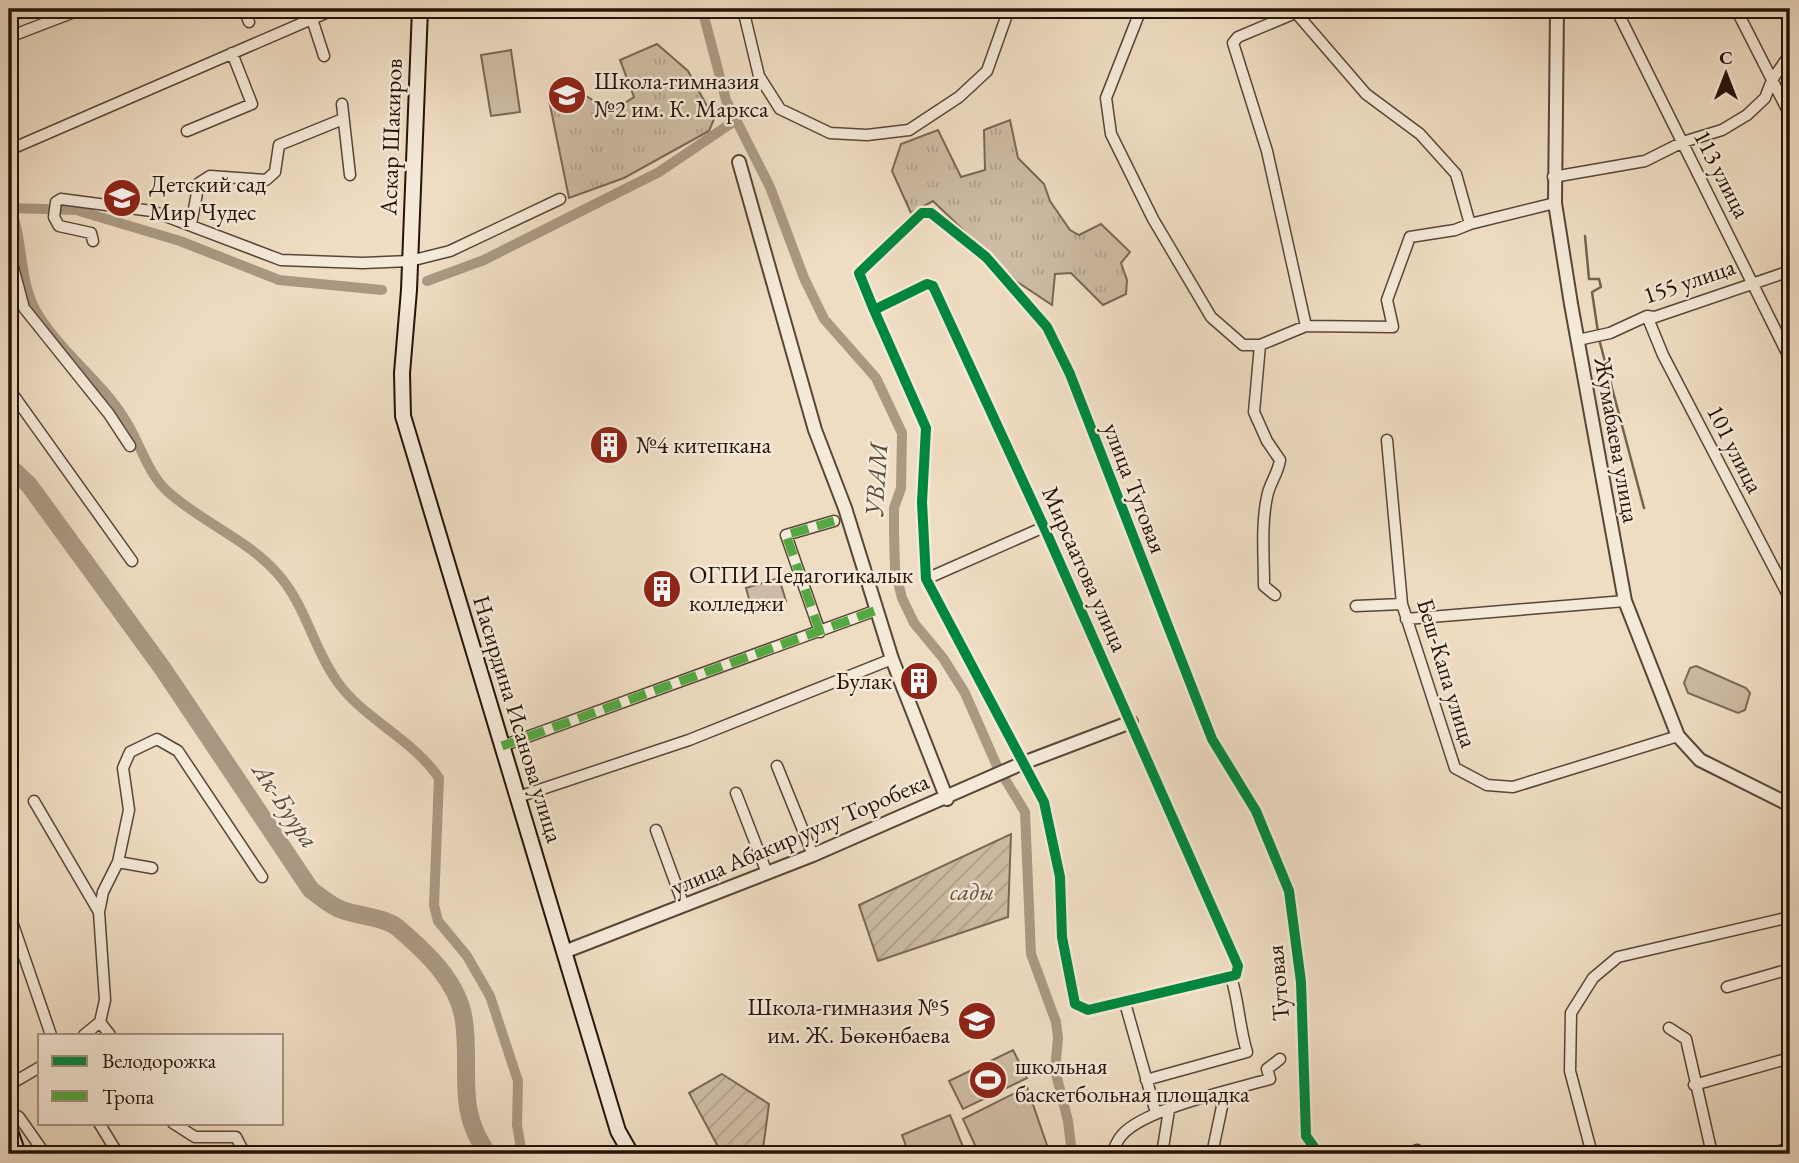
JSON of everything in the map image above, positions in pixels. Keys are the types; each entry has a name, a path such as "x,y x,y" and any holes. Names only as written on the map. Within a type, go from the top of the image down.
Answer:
{"main road":[{"name":"Аскар Шакиров","path":"409,290 420,9"},
{"name":"Насирдина Исанова улица","path":"409,290 402,373 403,416 618,1131 631,1154"},
{"path":"9,1128 14,1150"}],"street":[{"path":"9,37 82,9"},
{"path":"244,9 249,22"},
{"path":"9,149 335,9"},
{"path":"743,9 759,76 780,109 830,133 867,135 909,130 959,97 986,71 1009,9"},
{"path":"1141,9 1106,97 1111,134 1153,219 1211,317 1243,345 1260,345 1306,326 1393,327 1387,300 1410,237 1555,203"},
{"name":"Жумабаева улица","path":"1557,9 1553,177 1555,203 1625,601 1678,736 1700,760 1790,805"},
{"name":"113 улица","path":"1616,9 1790,359"},
{"path":"1736,9 1790,115"},
{"path":"1306,326 1266,151 1233,43 1238,37 1301,12 1366,94 1420,134 1456,174 1470,224"},
{"path":"312,19 324,57"},
{"path":"187,131 252,104 233,53"},
{"path":"1553,177 1645,161 1682,142 1722,130 1747,115 1765,97 1772,80 1790,54"},
{"path":"342,104 350,175"},
{"path":"191,224 199,183 210,176 266,180 275,172 279,145 343,118"},
{"name":"улица Абакир уулу Торобека","path":"564,952 813,855 947,799 892,659 845,508 815,430 739,162"},
{"path":"93,241 91,233 59,226 54,217 56,202 61,200 152,211 281,260 410,265 450,251 560,199"},
{"name":"улица Тутовая","path":"874,310 859,273 918,217 931,213 986,257 1047,327 1070,374 1212,738 1256,811"},
{"path":"9,252 24,308 109,414 130,446"},
{"name":"155 улица","path":"1578,340 1598,336 1647,316 1655,317 1790,271"},
{"name":"Мирсаатова улица","path":"874,310 927,284 933,286 1044,527 1238,966 1236,975 1231,976"},
{"path":"874,310 926,428 922,502 926,579 1019,765 1044,802 1060,877 1062,937 1076,1004 1088,1010 1231,976 1239,1003 1237,1020 1247,1052 1146,1080"},
{"name":"101 улица","path":"1647,316 1663,355 1790,599"},
{"path":"1260,345 1254,412 1266,441 1280,460 1278,472 1267,495 1265,537 1264,586 1276,596"},
{"path":"9,389 132,561"},
{"name":"Беш-Капа улица","path":"1387,440 1402,604 1455,768 1487,785 1513,787 1678,736"},
{"path":"820,632 786,535 834,521"},
{"name":"Мирсаатова улица","path":"926,579 1044,527"},
{"path":"1406,619 1625,601"},
{"path":"1356,606 1402,604"},
{"path":"502,746 877,610"},
{"path":"518,797 689,740 892,659"},
{"path":"947,799 1019,765 1131,722"},
{"path":"85,1034 100,1022 104,1000 99,912 103,891 118,862 129,810 123,768 130,752 157,739 178,751 262,877"},
{"path":"777,766 813,855"},
{"path":"736,793 766,873"},
{"path":"34,801 99,912"},
{"name":"Тутовая","path":"1256,811 1289,891 1301,982 1306,1136 1319,1154"},
{"path":"656,830 684,905"},
{"path":"118,862 152,869"},
{"path":"9,913 51,1034"},
{"path":"1592,1154 1570,1071 1570,1048 1571,1013 1593,978 1618,957 1790,917"},
{"path":"1727,987 1790,969"},
{"path":"1125,1003 1156,1113"},
{"path":"100,1022 109,1034"},
{"path":"1669,1028 1686,1039 1694,1085 1712,1154"},
{"path":"1694,1085 1790,1058"},
{"path":"1111,1154 1122,1135 1156,1113 1270,1079 1268,1069 1280,1059"},
{"path":"9,1085 38,1068"},
{"path":"1212,1154 1225,1092"},
{"path":"1162,1154 1169,1110"},
{"path":"9,1112 19,1117 46,1154"},
{"path":"100,1124 118,1154"},
{"path":"175,1124 195,1137 236,1137 245,1154"},
{"path":"1770,1154 1790,1148"}],"green space":[{"path":"657,44 688,71 714,119 709,131 624,178 569,198 549,100 570,87 612,111 634,97 620,60"},
{"path":"511,50 520,112 491,116 481,55"},
{"path":"1010,120 1018,158 1044,184 1050,201 1070,230 1079,235 1101,224 1130,252 1121,263 1127,280 1126,294 1103,305 1071,273 1055,274 1052,305 1016,281 933,201 911,213 892,171 901,144 938,130 961,177 985,170 984,130"},
{"path":"779,578 786,601 752,610 746,588"},
{"path":"1696,666 1746,688 1750,693 1745,710 1738,713 1688,693 1684,683 1690,668"},
{"name":"сады","path":"1011,834 1008,917 878,961 859,905"},
{"name":"школьная баскетбольная площадка","path":"1013,1050 1027,1078 963,1109 949,1081"},
{"path":"722,1074 769,1104 763,1149 759,1154 722,1154 689,1093"},
{"path":"1027,1087 1050,1154 979,1154 963,1119"},
{"path":"950,1115 966,1154 909,1154 902,1135"}],"waterway":[{"name":"УВАМ","path":"702,9 726,100 770,187 804,278 824,319 876,378 902,433 901,488 894,508 895,570 902,598 914,623 943,658 965,693 997,766 1025,812 1031,954 1056,1022 1058,1038 1055,1070 1068,1121 1072,1154"},
{"path":"427,281 484,260 659,172 736,120"},
{"path":"9,205 14,218 27,289 39,316 59,343 115,405 160,484 180,502 252,550 277,573 296,600 324,660 342,688 365,711 417,753 439,778 434,905 438,921 467,956 490,996 518,1081 517,1125 522,1154"},
{"path":"11,208 76,210 180,241 279,280 382,290"},
{"path":"1585,236 1589,279 1599,279 1601,287 1592,292 1598,332"},
{"path":"1599,339 1644,508"},
{"name":"Ак-Буура","path":"9,466 29,485 163,669 311,890 338,908 392,924 440,969 456,993 461,1007 466,1040 468,1106 471,1121 488,1154"}],"marked path":[{"path":"820,632 786,535 834,521"},
{"path":"502,746 877,610"}],"cycle path":[{"path":"874,310 926,428 922,502 926,579 1044,802 1060,877 1062,937 1075,1004 1088,1010 1236,975 1238,966 1044,527 933,286 927,284 874,310 859,273 922,213 931,213 986,257 1047,327 1070,374 1212,739 1256,811 1289,891 1301,982 1306,1136 1319,1154"}],"place":[{"name":"Школа-гимназия №2 им. К. Маркса","path":"567,95"},
{"name":"Детский сад Мир Чудес","path":"122,198"},
{"name":"№4 китепкана","path":"609,445"},
{"name":"ОГПИ Педагогикалык колледжи","path":"662,589"},
{"name":"Булак","path":"919,681"},
{"name":"Школа-гимназия №5 им. Ж. Бөкөнбаева","path":"977,1021"},
{"name":"школьная баскетбольная площадка","path":"988,1080"}]}
